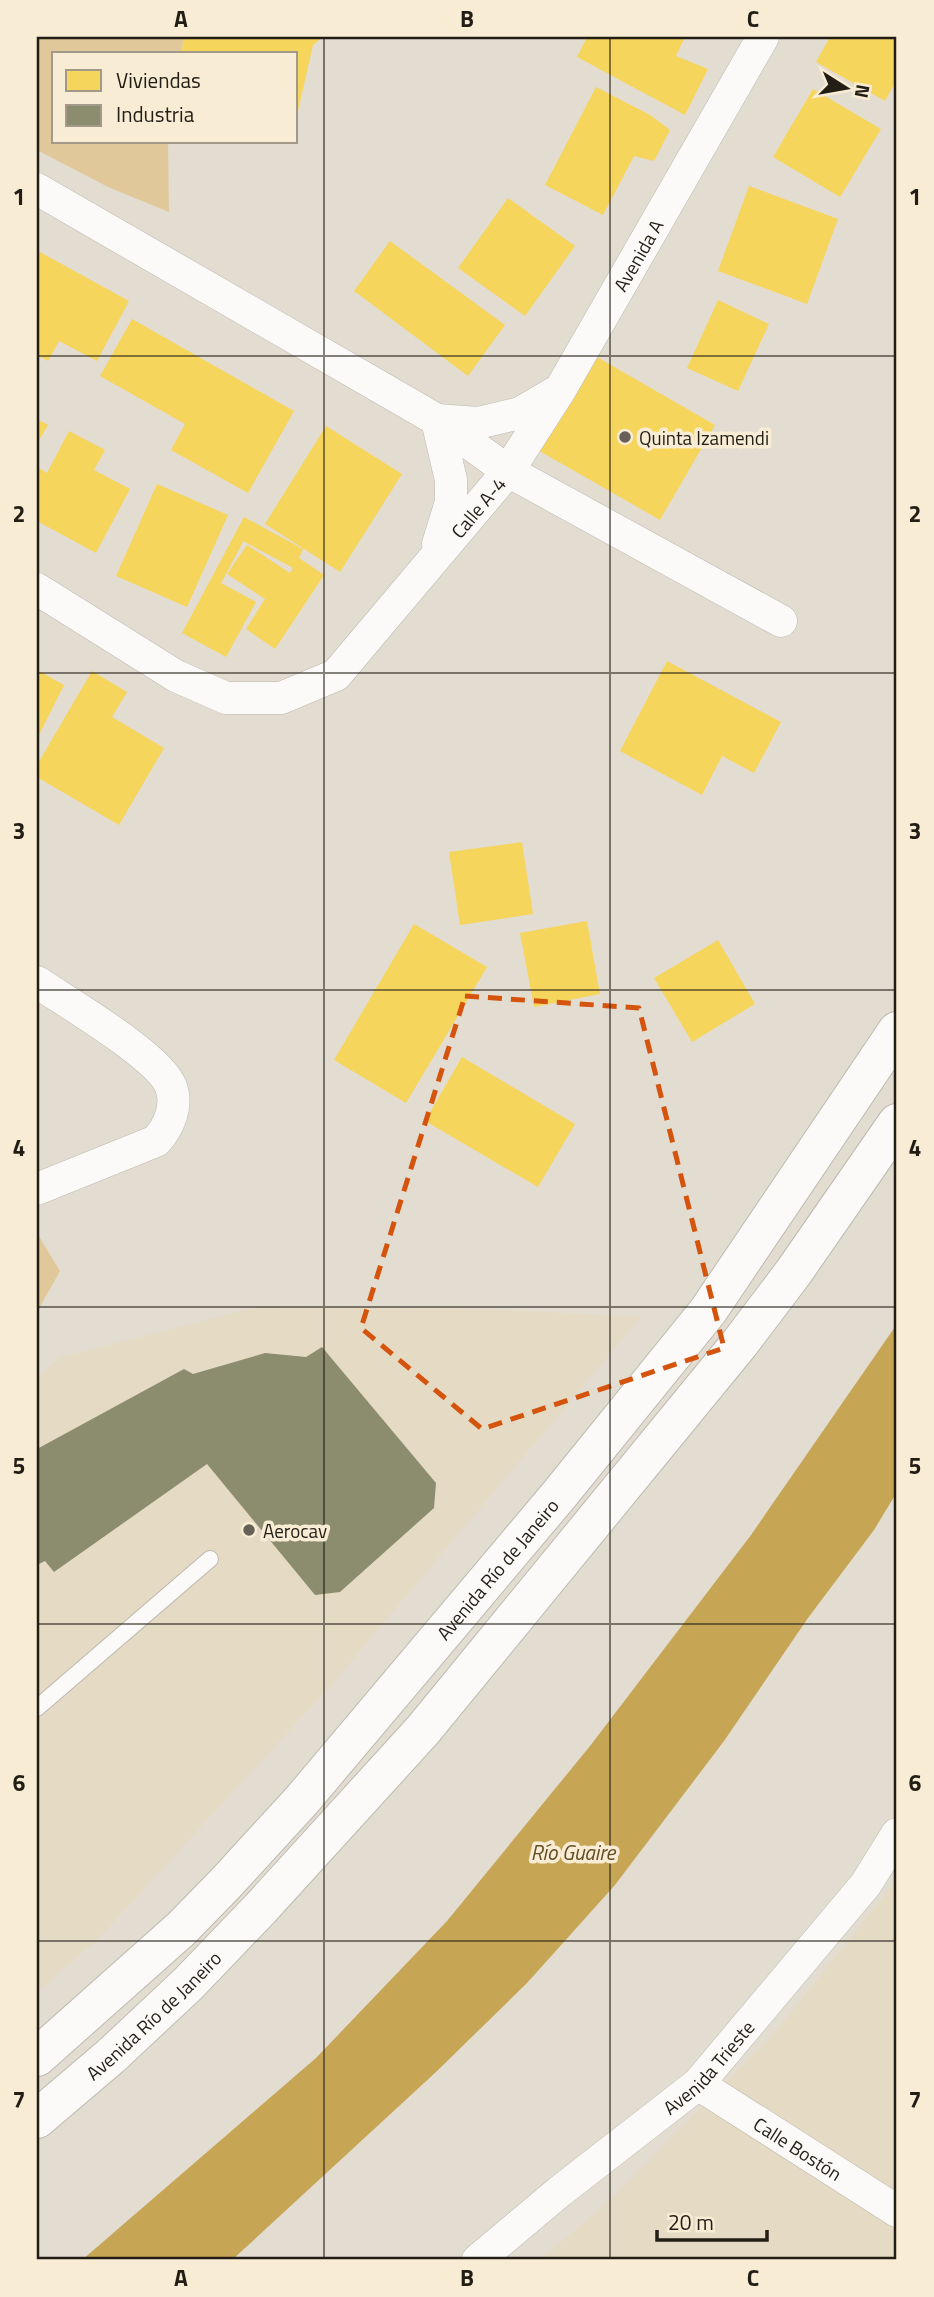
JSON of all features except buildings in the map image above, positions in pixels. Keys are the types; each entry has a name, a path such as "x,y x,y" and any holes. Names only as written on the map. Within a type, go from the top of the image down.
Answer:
{"street":[{"name":"Avenida A","path":"508,471 560,390 763,37"},
{"name":"Calle A-4","path":"37,188 437,420 508,471 337,676 281,698 226,698 176,676 37,589"},
{"path":"434,559 451,502 451,480 437,420 478,423 520,413 560,390"},
{"path":"508,471 781,621"},
{"path":"37,982 147,1056 164,1074 172,1088 172,1112 167,1130 156,1141 37,1189"},
{"name":"Avenida Río de Janeiro","path":"37,2057 181,1929 225,1884 302,1800 559,1496 708,1311 897,1031"},
{"name":"Avenida Río de Janeiro","path":"37,2119 111,2056 188,1984 423,1730 740,1343 793,1273 897,1123"},
{"name":"Avenida Trieste","path":"478,2260 559,2192 698,2084 866,1884 897,1834"},
{"name":"Calle Bostón","path":"698,2084 897,2211"}],"lane":[{"path":"37,1708 210,1559"}],"highlighted area":[{"path":"465,996 639,1008 724,1348 482,1429 361,1328"}],"shaded area":[{"path":"37,37 184,37 181,52 52,52 52,144 168,144 169,212 108,187 37,150"},
{"path":"37,1233 60,1271 37,1312"},
{"name":"Aerocav","path":"260,1306 482,1309 641,1317 332,1684 98,1939 37,1992 37,1377 59,1358"},
{"path":"897,1880 897,2260 540,2260 612,2198 773,2035"}],"water":[{"name":"Río Guaire","path":"897,1324 897,1492 874,1530 808,1618 724,1741 615,1885 527,1983 436,2072 232,2260 82,2260 316,2058 447,1921 590,1746 751,1535"}],"place":[{"name":"Quinta Izamendi","path":"625,437"},
{"name":"Aerocav","path":"249,1530"}]}
